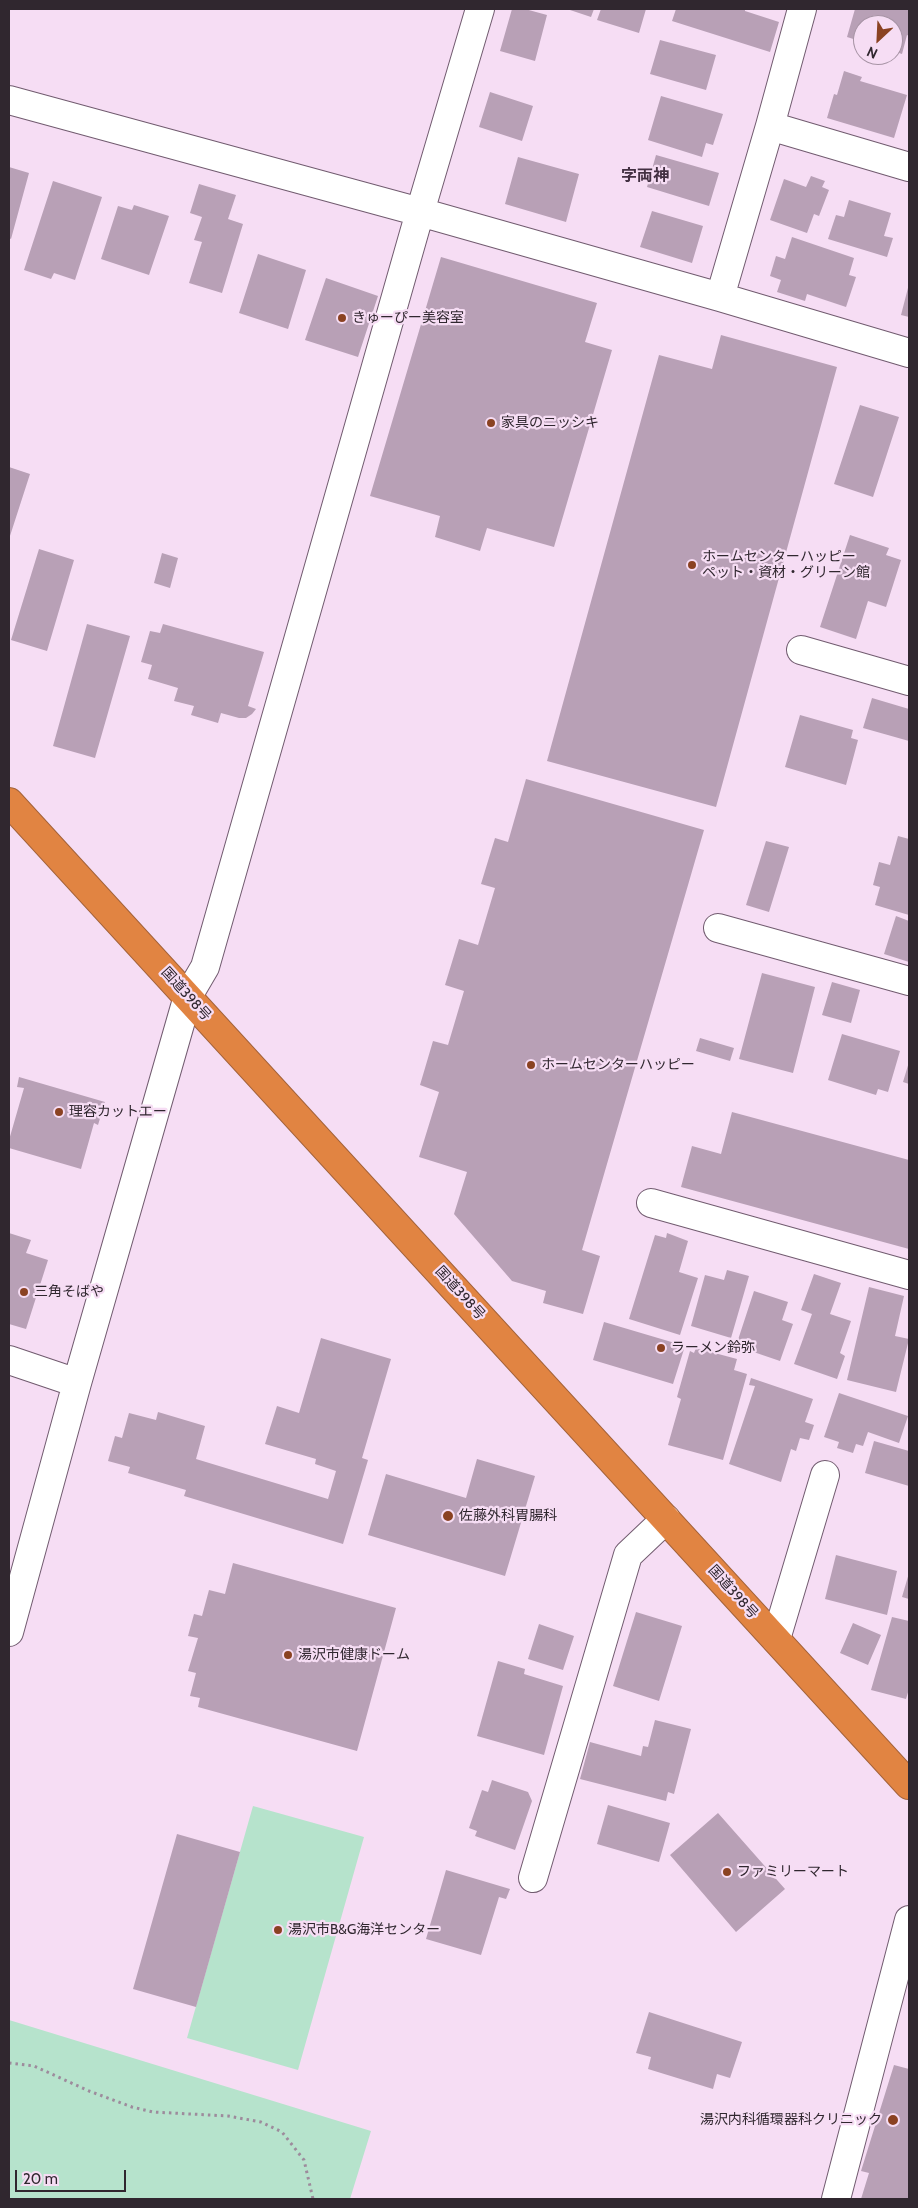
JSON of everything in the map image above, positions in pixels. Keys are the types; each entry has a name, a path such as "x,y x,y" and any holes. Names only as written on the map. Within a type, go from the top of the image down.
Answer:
{"highway":[{"name":"国道398号","path":"9,802 909,1785"}],"street":[{"path":"9,1632 77,1383 188,996 205,967 420,212 480,9"},
{"path":"720,297 802,9"},
{"path":"9,100 420,212 909,353"},
{"path":"770,126 909,167"},
{"path":"801,650 909,681"},
{"path":"718,928 909,981"},
{"path":"651,1203 909,1275"},
{"path":"9,1360 77,1383"},
{"path":"776,1639 825,1475"},
{"path":"533,1878 628,1555 666,1519"},
{"path":"836,2199 909,1920"}],"path":[{"path":"9,2063 34,2066 89,2091 132,2107 153,2112 228,2116 261,2122 282,2132 304,2160 313,2199"}],"green space":[{"name":"湯沢市B&G海洋センター","path":"253,1806 364,1837 298,2070 187,2038"},
{"path":"9,2020 371,2131 350,2199 9,2199"}],"building":[{"path":"512,9 525,9 547,15 535,61 500,51"},
{"path":"567,9 594,9 591,17"},
{"path":"601,9 646,9 639,33 597,20"},
{"path":"676,9 745,9 745,11 779,22 770,52 672,21"},
{"path":"855,9 909,9 909,36 907,35 903,50 903,15 853,15"},
{"path":"853,16 853,39 847,37"},
{"path":"660,40 716,55 706,90 650,74"},
{"path":"844,71 862,77 860,81 907,95 894,138 827,118 834,94 837,95"},
{"path":"490,92 533,106 522,141 479,127"},
{"path":"661,96 723,114 713,145 706,143 702,157 648,140"},
{"path":"656,155 719,173 709,206 647,187"},
{"path":"518,157 579,174 566,222 505,204"},
{"path":"9,167 29,173 11,239 9,238"},
{"path":"811,176 825,181 822,187 829,190 819,216 814,214 807,233 770,220 784,179 806,187"},
{"path":"53,181 102,197 75,280 54,273 51,279 24,270"},
{"path":"199,184 236,195 228,219 243,224 222,293 189,283 202,242 194,240 202,217 190,213"},
{"path":"849,200 891,213 884,236 893,238 887,257 828,239 836,215 844,217"},
{"path":"134,205 169,216 149,275 101,259 118,206 132,210"},
{"path":"652,211 703,226 692,263 640,247"},
{"path":"792,237 854,258 849,275 856,277 846,307 807,294 805,301 777,292 781,280 770,276 776,256 785,259"},
{"path":"258,254 306,270 288,329 239,313"},
{"name":"家具のニッシキ","path":"441,257 597,303 585,342 612,350 554,547 487,528 480,551 435,537 440,516 370,496"},
{"name":"きゅーぴー美容室","path":"326,278 378,296 358,357 305,340"},
{"path":"909,284 909,317 901,315"},
{"name":"ホームセンターハッピー ペット・資材・グリーン館","path":"721,335 837,367 716,807 547,761 659,355 712,369"},
{"path":"860,405 899,417 873,497 834,484"},
{"path":"9,467 30,474 9,539"},
{"path":"850,535 889,548 886,555 901,560 886,607 868,601 856,639 820,627"},
{"path":"39,549 74,560 47,651 11,640"},
{"path":"162,553 178,558 170,588 154,583"},
{"path":"87,624 130,636 95,758 53,746"},
{"path":"163,624 264,652 248,706 256,709 252,714 246,718 239,718 221,713 218,723 191,715 194,706 174,701 178,688 148,679 152,665 141,662 150,631 160,633"},
{"path":"872,698 909,709 909,741 863,728"},
{"path":"800,715 853,730 851,738 858,740 846,785 785,767"},
{"name":"ホームセンターハッピー","path":"526,779 704,830 582,1250 600,1256 583,1314 543,1303 546,1291 512,1281 454,1214 467,1172 419,1157 439,1092 420,1085 433,1041 448,1045 464,991 445,985 459,939 478,945 495,888 481,884 495,838 508,842"},
{"path":"898,836 909,839 909,915 875,905 880,887 873,885 879,862 890,865"},
{"path":"766,841 789,847 769,912 746,905"},
{"path":"896,916 909,921 909,962 884,954"},
{"path":"762,973 815,987 793,1073 739,1059"},
{"path":"832,982 860,990 851,1023 822,1015"},
{"path":"842,1034 900,1051 888,1092 878,1089 876,1095 828,1080"},
{"path":"700,1038 734,1048 730,1061 696,1051"},
{"path":"909,1062 909,1084 903,1082"},
{"name":"理容カットエー","path":"19,1077 105,1102 98,1125 94,1123 81,1169 9,1148 9,1140 24,1088 17,1087"},
{"path":"732,1112 909,1160 909,1249 681,1187 692,1146 721,1154"},
{"name":"三角そばや","path":"9,1233 31,1240 26,1253 48,1260 26,1329 9,1324"},
{"path":"667,1233 688,1241 679,1272 698,1278 680,1335 629,1319 655,1235 666,1238"},
{"path":"727,1270 749,1276 731,1338 691,1326 705,1275 724,1280"},
{"path":"814,1274 841,1283 830,1314 851,1321 840,1353 845,1356 837,1379 794,1364 812,1314 801,1310"},
{"path":"869,1287 904,1296 895,1336 909,1339 896,1392 847,1380"},
{"path":"754,1291 788,1302 782,1320 793,1324 780,1361 736,1346"},
{"path":"604,1322 685,1346 673,1384 593,1360"},
{"path":"321,1338 391,1359 362,1458 368,1460 343,1544 184,1496 186,1490 128,1473 130,1467 108,1461 115,1436 122,1438 129,1413 156,1420 158,1412 205,1426 196,1459 328,1499 336,1471 315,1464 316,1459 265,1444 277,1406 299,1413"},
{"path":"696,1348 737,1359 734,1370 747,1374 723,1460 668,1445 681,1399 677,1397 690,1351 694,1353"},
{"path":"751,1378 813,1399 805,1422 814,1425 809,1440 800,1438 796,1451 791,1449 781,1482 729,1464 755,1386 749,1385"},
{"path":"839,1393 908,1416 899,1443 868,1432 863,1446 856,1444 853,1453 837,1448 839,1442 824,1437"},
{"path":"874,1441 909,1451 909,1486 865,1473"},
{"name":"佐藤外科胃腸科","path":"477,1459 535,1476 505,1576 368,1535 386,1474 466,1498"},
{"path":"836,1555 897,1571 887,1615 825,1599"},
{"name":"湯沢市健康ドーム","path":"233,1563 396,1608 357,1751 198,1707 200,1698 190,1696 196,1673 188,1671 198,1638 188,1636 194,1614 202,1616 209,1590 225,1594"},
{"path":"909,1573 909,1599 902,1597"},
{"path":"636,1612 682,1626 659,1701 613,1686"},
{"path":"892,1617 909,1621 909,1689 906,1699 871,1690"},
{"path":"853,1623 881,1635 868,1665 840,1653"},
{"path":"539,1624 574,1636 563,1670 528,1659"},
{"path":"498,1661 525,1669 524,1674 563,1686 544,1755 477,1736"},
{"path":"655,1720 691,1729 674,1794 668,1792 666,1801 580,1779 590,1742 641,1756 643,1746 648,1747"},
{"path":"492,1780 528,1792 532,1801 515,1850 475,1836 477,1831 469,1828 482,1790 488,1792"},
{"path":"608,1805 670,1823 659,1862 597,1844"},
{"name":"ファミリーマート","path":"718,1813 785,1889 736,1932 670,1855"},
{"path":"177,1834 240,1852 196,2007 133,1989"},
{"path":"446,1870 510,1889 506,1899 499,1897 481,1955 426,1939"},
{"path":"649,2012 742,2042 730,2078 717,2074 713,2089 648,2069 651,2057 636,2053"},
{"name":"湯沢内科循環器科クリニック","path":"894,2065 909,2069 909,2199 861,2199 869,2173 861,2171"}],"place":[{"name":"きゅーぴー美容室","path":"342,318"},
{"name":"家具のニッシキ","path":"491,423"},
{"name":"ホームセンターハッピー ペット・資材・グリーン館","path":"692,565"},
{"name":"ホームセンターハッピー","path":"531,1065"},
{"name":"理容カットエー","path":"59,1112"},
{"name":"三角そばや","path":"24,1292"},
{"name":"ラーメン鈴弥","path":"661,1348"},
{"name":"佐藤外科胃腸科","path":"448,1516"},
{"name":"湯沢市健康ドーム","path":"288,1655"},
{"name":"ファミリーマート","path":"727,1872"},
{"name":"湯沢市B&G海洋センター","path":"278,1930"},
{"name":"湯沢内科循環器科クリニック","path":"893,2120"}],"district":[{"name":"字両神","path":"645,176"}]}
